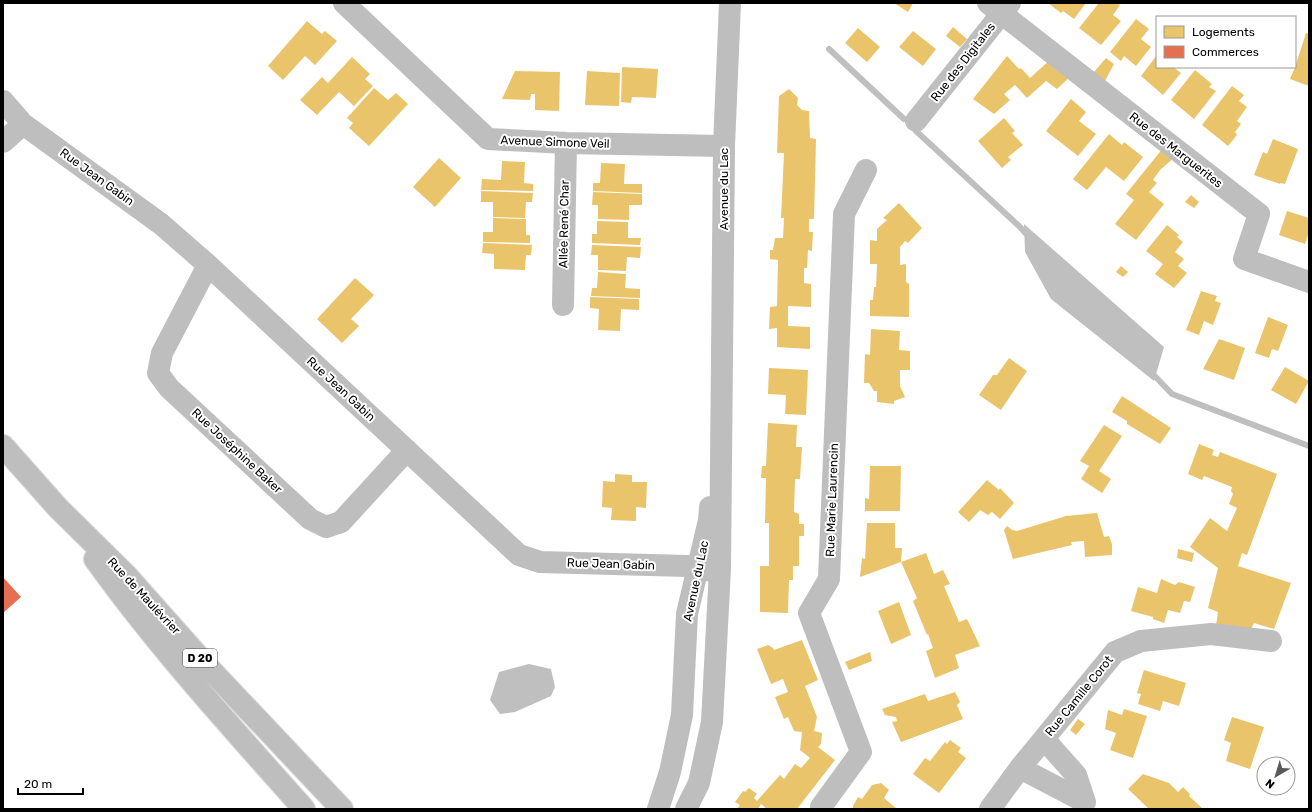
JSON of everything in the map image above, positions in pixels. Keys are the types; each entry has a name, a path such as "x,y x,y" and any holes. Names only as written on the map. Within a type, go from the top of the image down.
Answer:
{"street":[{"name":"Avenue Simone Veil","path":"344,3 488,139 566,143 724,146"},
{"name":"Avenue du Lac","path":"686,809 699,783 712,722 720,573 724,146 730,3"},
{"name":"Rue des Digitales","path":"916,121 1000,7"},
{"name":"Rue des Marguerites","path":"1000,7 1259,214 1244,259 1309,282"},
{"name":"Rue Jean Gabin","path":"3,101 23,124 161,224 208,265 519,555 540,562 687,566 720,573"},
{"path":"3,142 23,124"},
{"name":"Allée René Char","path":"563,305 566,143"},
{"name":"Rue Marie Laurencin","path":"821,809 860,752 809,613 829,579 844,214 866,170"},
{"name":"Rue Joséphine Baker","path":"208,265 162,353 158,373 169,388 310,518 326,528 341,522 407,450"},
{"name":"Avenue du Lac","path":"658,809 670,772 682,715 687,614 709,520 723,375"},
{"name":"Rue de Maulévrier","path":"3,446 58,508 126,575 206,665 342,809"},
{"name":"Rue de Maulévrier","path":"58,508 114,586 166,651 304,809"},
{"name":"Rue Camille Corot","path":"990,809 1020,768 1115,652 1141,641 1211,634 1271,641"},
{"path":"1044,738 1076,775 1091,805"},
{"path":"1020,768 1091,805"}],"shaded area":[{"path":"1024,224 1164,347 1154,381 1051,299 1025,252"},
{"path":"529,664 551,669 555,687 551,696 515,712 500,714 490,700 499,672"}],"building: Logements":[{"path":"894,3 913,3 908,12"},
{"path":"1048,3 1086,3 1074,19 1063,11 1061,13"},
{"path":"1099,3 1117,3 1120,5 1113,15 1121,21 1101,45 1079,28"},
{"path":"1136,19 1149,29 1141,39 1151,47 1136,66 1124,56 1121,61 1110,52"},
{"path":"307,21 322,34 325,31 337,41 315,65 305,56 283,80 268,66"},
{"path":"953,27 967,39 960,47 946,36"},
{"path":"858,28 880,47 867,62 845,43"},
{"path":"913,31 936,49 923,66 899,47"},
{"path":"1306,33 1309,34 1309,86 1290,79 1295,68 1296,68"},
{"path":"1007,56 1030,78 1051,59 1072,75 1057,89 1046,81 1027,98 1015,85 1004,94 1010,100 994,114 973,99"},
{"path":"1156,56 1156,68 1174,68 1181,73 1163,95 1141,76"},
{"path":"352,57 370,74 365,79 373,86 354,106 339,92 317,115 300,100 322,77 328,83"},
{"path":"1106,58 1114,64 1105,81 1094,72"},
{"path":"622,67 658,69 656,98 632,97 631,103 621,102"},
{"path":"1195,70 1212,84 1209,87 1216,91 1194,119 1171,100"},
{"path":"515,71 560,72 559,111 535,110 535,94 531,94 530,100 502,99"},
{"path":"587,71 620,73 619,106 585,105"},
{"path":"1232,86 1244,95 1239,101 1247,107 1237,121 1241,124 1235,132 1237,135 1228,146 1202,125"},
{"path":"374,88 388,100 396,93 408,104 369,146 349,128 353,123 347,118"},
{"path":"789,89 798,98 797,105 802,110 809,111 810,138 816,139 814,219 809,219 809,232 813,232 812,251 808,250 807,268 804,268 804,283 811,284 811,307 788,306 788,326 810,327 810,349 777,347 777,328 769,329 770,307 777,306 778,260 770,259 770,250 773,250 775,238 783,238 784,218 781,218 784,153 777,153 779,96"},
{"path":"1071,99 1086,112 1079,121 1096,134 1078,156 1046,131"},
{"path":"1004,118 1015,131 1012,133 1023,145 1008,157 1011,160 1002,168 978,141"},
{"path":"1109,134 1122,145 1124,142 1143,157 1124,181 1106,167 1087,190 1073,179"},
{"path":"1273,139 1298,149 1285,184 1280,184 1254,175 1263,152 1267,154"},
{"path":"1163,148 1175,157 1160,170 1153,180 1157,183 1149,192 1164,204 1136,240 1115,224 1134,200 1126,194"},
{"path":"439,158 461,178 435,207 413,187"},
{"path":"502,161 525,162 524,183 533,184 533,191 481,190 482,179 501,180"},
{"path":"601,163 625,164 624,184 642,184 642,193 593,191 593,183 600,183"},
{"path":"481,191 533,193 532,202 526,202 525,218 493,217 493,202 481,202"},
{"path":"593,192 642,194 642,205 629,205 629,220 598,219 598,205 592,205"},
{"path":"1191,195 1199,202 1194,208 1185,202"},
{"path":"899,203 922,228 908,243 905,241 900,247 900,265 906,264 906,282 909,284 909,317 870,316 870,300 873,300 874,287 876,287 877,264 870,264 870,240 877,241 877,229 887,220 883,218"},
{"path":"1287,211 1309,218 1309,232 1305,244 1279,235"},
{"path":"493,218 526,219 526,235 530,235 530,243 483,242 483,232 493,232"},
{"path":"597,221 628,222 628,238 641,238 640,245 592,243 592,234 597,234"},
{"path":"1167,225 1179,235 1177,237 1183,242 1175,252 1184,259 1178,266 1187,273 1174,288 1155,274 1163,264 1146,251"},
{"path":"483,243 532,245 531,255 526,255 525,270 494,269 494,254 482,253"},
{"path":"592,245 641,247 640,258 627,257 626,271 598,270 598,255 591,255"},
{"path":"1121,266 1128,272 1123,277 1116,272"},
{"path":"598,272 626,274 625,288 640,289 640,298 591,296 592,288 597,288"},
{"path":"355,278 374,295 351,319 359,326 342,343 317,319"},
{"path":"1201,291 1217,296 1215,301 1221,303 1213,325 1204,321 1199,335 1186,330"},
{"path":"590,297 639,299 639,310 621,309 620,331 598,330 599,309 590,308"},
{"path":"1268,317 1288,325 1278,351 1272,349 1269,358 1255,353"},
{"path":"871,329 900,331 899,350 910,351 910,370 900,370 900,386 905,397 894,401 894,404 877,402 877,391 874,391 869,383 864,383 865,354 870,355"},
{"path":"1219,339 1245,348 1234,380 1203,369"},
{"path":"1009,358 1027,371 1001,410 979,395 993,375 997,375"},
{"path":"1285,367 1309,381 1296,404 1271,390"},
{"path":"769,368 808,370 806,415 785,414 786,395 768,394"},
{"path":"1122,396 1171,428 1160,444 1127,424 1127,421 1112,412"},
{"path":"768,423 797,425 796,447 802,447 800,479 795,479 794,512 799,514 799,524 804,524 804,536 799,536 799,566 793,566 793,580 789,580 788,613 760,612 760,566 769,566 769,523 765,523 766,478 761,478 762,466 766,466"},
{"path":"1104,425 1122,436 1099,471 1111,479 1102,493 1081,479 1089,466 1080,461"},
{"path":"1199,444 1214,450 1212,455 1218,457 1220,452 1277,474 1247,555 1242,553 1238,566 1291,583 1274,629 1254,623 1249,633 1216,625 1218,612 1208,608 1218,568 1190,547 1210,518 1227,531 1237,508 1229,504 1233,494 1231,491 1232,487 1204,476 1202,480 1188,474"},
{"path":"870,466 901,466 900,511 865,511 865,498 869,499"},
{"path":"615,474 632,475 632,482 647,482 646,508 636,507 636,521 611,520 612,508 602,507 603,481 615,482"},
{"path":"987,480 999,490 1000,488 1014,503 1000,519 992,512 988,515 980,510 969,522 958,512"},
{"path":"1097,513 1104,537 1109,536 1112,544 1112,555 1085,557 1084,541 1071,542 1072,545 1013,559 1004,530 1007,526 1012,530 1017,531 1066,516"},
{"path":"867,523 895,523 895,548 902,548 901,562 860,577 862,558 865,559"},
{"path":"1178,549 1194,553 1192,562 1177,558"},
{"path":"926,553 934,574 943,570 950,584 944,586 959,622 967,619 980,646 955,655 959,668 935,678 926,651 933,648 913,601 917,598 901,562"},
{"path":"1161,579 1175,585 1179,582 1195,587 1190,602 1184,601 1180,613 1168,610 1164,623 1153,619 1153,617 1131,611 1138,587 1157,593"},
{"path":"899,602 911,635 891,644 878,611"},
{"path":"802,640 818,680 805,686 817,717 814,731 822,733 821,744 818,747 835,760 797,809 767,809 761,804 758,809 737,809 740,805 735,802 743,791 745,792 749,788 757,794 754,798 757,801 780,775 784,779 795,764 801,768 810,758 800,750 802,732 794,731 788,717 784,719 775,697 788,692 783,679 771,684 757,649 768,645 774,650"},
{"path":"870,652 872,661 849,670 845,662"},
{"path":"1144,670 1186,683 1179,706 1163,701 1160,711 1138,704 1141,694 1137,693"},
{"path":"955,692 960,702 957,705 963,719 901,742 892,722 897,721 896,717 885,715 882,709 925,694 928,701"},
{"path":"1124,709 1147,716 1133,758 1110,750 1116,733 1105,729 1108,710 1122,715"},
{"path":"1232,717 1264,727 1250,769 1226,761 1231,743 1224,740"},
{"path":"1078,719 1085,724 1076,735 1070,730"},
{"path":"950,740 961,748 958,752 966,758 939,793 913,774 925,758 930,761 945,742 947,744"},
{"path":"1143,774 1169,783 1178,792 1183,787 1190,794 1189,796 1203,809 1149,809 1128,789"},
{"path":"881,783 889,790 884,798 897,809 853,809 858,797 862,799 872,785"}],"building: Commerces":[{"path":"3,577 21,597 3,613"}],"waterway":[{"path":"829,49 904,119"},
{"path":"916,131 1029,237"},
{"path":"1150,371 1172,394 1309,446"}]}
